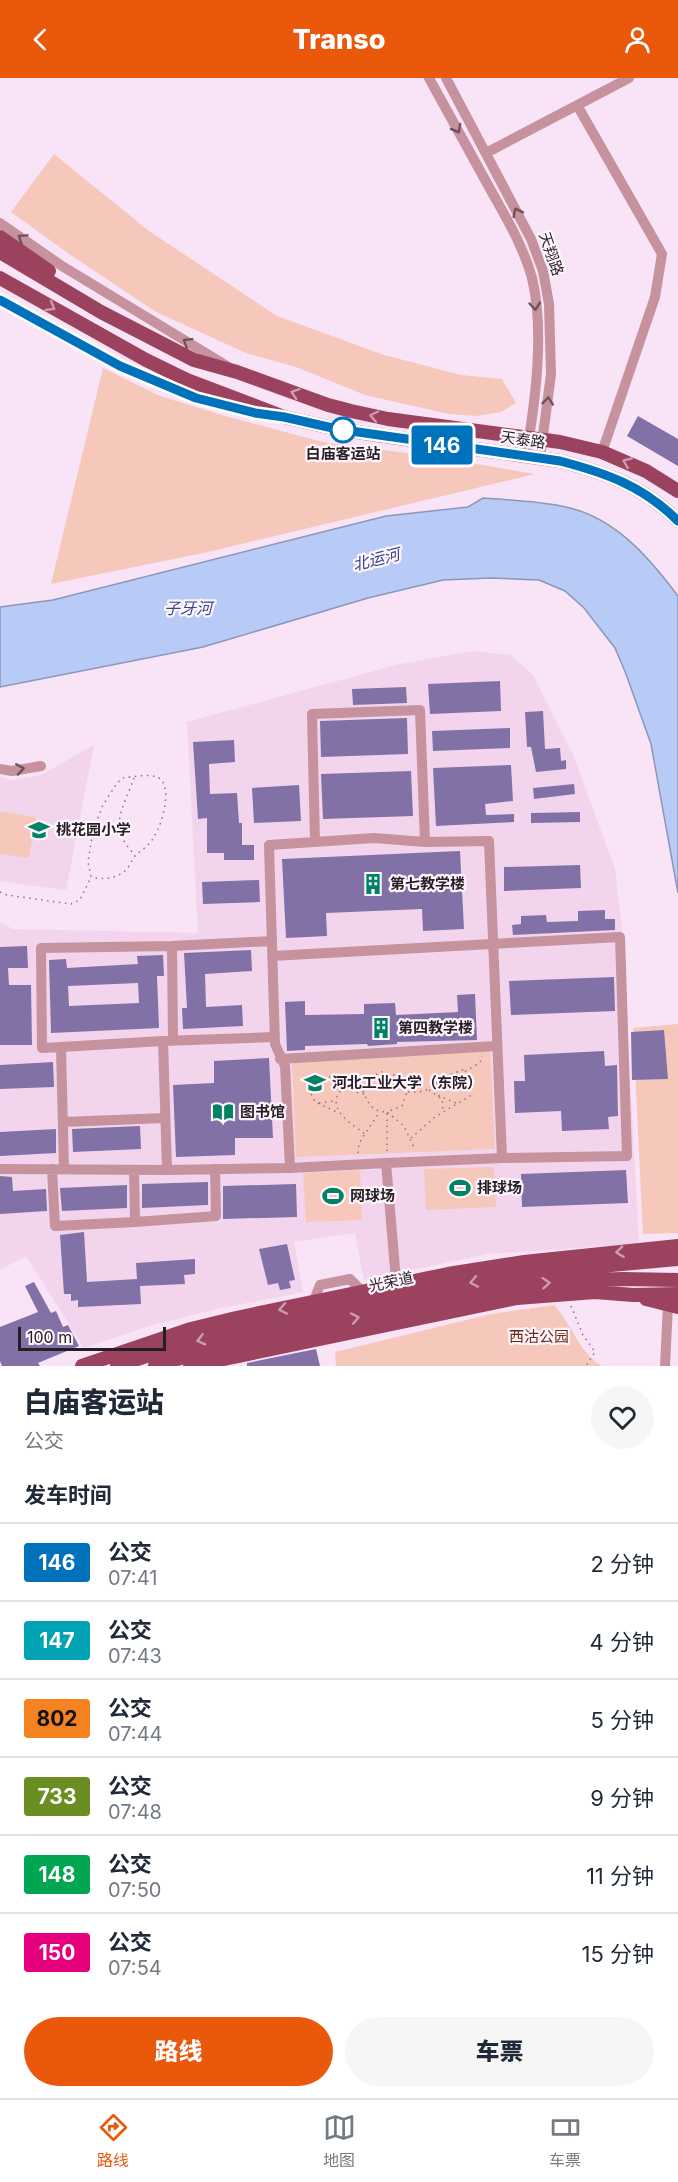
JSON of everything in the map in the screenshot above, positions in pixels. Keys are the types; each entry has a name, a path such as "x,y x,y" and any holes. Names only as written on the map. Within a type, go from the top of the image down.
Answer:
{"main road":[{"path":"0,237 158,343"},
{"path":"0,252 158,343"},
{"name":"天泰路","path":"0,278 146,360 187,380 284,417 337,429 560,461 611,476 655,500 678,521"},
{"name":"天泰路","path":"158,343 194,360 237,372 351,411 388,419 536,439 602,452 646,471 678,491"},
{"path":"190,1366 399,1303 485,1268 678,1246"},
{"name":"光荣道","path":"155,1366 518,1274 678,1259"},
{"name":"光荣道","path":"117,1366 170,1348 369,1297 399,1303 544,1283 624,1279 678,1280"},
{"path":"399,1303 495,1302 566,1293 595,1292 633,1295 678,1294"},
{"path":"633,1295 673,1306"},
{"path":"82,1366 191,1329 236,1318 313,1303 369,1297"}],"street":[{"name":"天翔路","path":"429,78 509,223 532,279 537,339 536,439"},
{"name":"天翔路","path":"446,78 531,239 543,272 549,304 551,374 533,458"},
{"path":"486,153 628,78"},
{"path":"577,105 662,254 655,297 602,452"},
{"path":"0,223 62,266 237,372"},
{"path":"0,300 120,366 156,382 220,405 284,417"},
{"path":"315,842 312,714 420,710 425,842"},
{"path":"0,769 12,771 41,766"},
{"path":"290,1168 285,1066 280,1059 274,1037 269,845 374,838 425,842 489,841 502,1158"},
{"path":"0,1169 290,1168 502,1158 627,1156 620,938 272,956"},
{"path":"272,941 172,946 41,948 42,1048 274,1037"},
{"path":"167,1170 165,1118 172,946"},
{"path":"280,1059 496,1046"},
{"path":"61,1047 63,1122 55,1226 216,1216 215,1169"},
{"path":"63,1122 165,1118"},
{"path":"386,1163 399,1303"},
{"path":"134,1170 135,1222"},
{"path":"665,1366 673,1306"}],"path":[{"path":"0,892 6,896 70,904 80,900 91,877 88,862 93,830 117,783 123,778 149,776 159,778 165,786 166,796 160,825 155,836 119,875 103,879 91,877"},
{"path":"135,777 125,803 120,828 121,836 135,856"},
{"path":"407,1092 429,1089 441,1078 480,1063 484,1047"},
{"path":"462,1078 462,1072 467,1068"},
{"path":"381,1072 394,1074 407,1092 402,1106 387,1112 379,1112 368,1105 363,1091 368,1078 381,1072"},
{"path":"410,1139 444,1112 470,1096 470,1088 462,1078 452,1074"},
{"path":"317,1077 331,1077 346,1090 364,1094"},
{"path":"436,1083 444,1112"},
{"path":"429,1089 457,1104"},
{"path":"340,1114 336,1101 339,1092 346,1090"},
{"path":"311,1094 318,1104 340,1114 365,1134"},
{"path":"318,1104 336,1101"},
{"path":"358,1165 359,1143 379,1112"},
{"path":"387,1112 404,1126 421,1161"},
{"path":"386,1163 387,1112"},
{"path":"566,1293 583,1335 595,1352 586,1366"}],"shaded area":[{"name":"河北工业大学（东院）","path":"471,651 511,655 533,675 573,754 615,869 622,929 639,1244 488,1254 364,1280 355,1233 294,1242 303,1292 212,1310 146,1327 84,1348 26,1256 0,1270 0,922 13,929 198,933 187,722 396,665"},
{"name":"桃花园小学","path":"94,745 66,890 0,881 0,777 12,780 41,775"}],"green space":[{"path":"54,154 149,231 277,316 384,355 461,375 502,379 516,403 501,412 476,416 449,414 365,395 296,367 246,353 156,312 11,212"},
{"path":"103,368 160,396 327,443 431,456 535,474 208,552 51,584"},
{"path":"0,811 36,817 29,858 0,854"},
{"path":"678,1024 678,1233 643,1234 633,1028"},
{"path":"490,1049 495,1149 296,1157 292,1058"},
{"name":"排球场","path":"494,1167 496,1207 426,1210 424,1169"},
{"name":"网球场","path":"360,1170 362,1220 306,1222 303,1173"},
{"name":"西沽公园","path":"554,1305 587,1354 602,1366 336,1366 335,1352 491,1314"}],"water":[{"name":"子牙河","path":"483,498 561,506 597,518 628,539 642,552 678,596 678,893 651,744 615,648 584,608 565,591 539,580 491,578 443,580 368,598 203,647 0,687 0,607 53,600 386,516 468,507"}],"building":[{"path":"638,416 678,439 678,466 627,436"},
{"path":"500,681 501,711 430,714 428,684"},
{"path":"406,687 407,703 353,705 352,689"},
{"path":"543,711 545,749 560,748 561,761 566,760 566,769 536,772 531,747 527,747 525,712"},
{"path":"407,718 408,754 321,757 320,721"},
{"path":"510,728 510,748 433,751 432,731"},
{"path":"234,740 235,762 209,764 210,794 237,793 239,823 242,823 242,845 254,845 254,860 224,860 224,853 207,853 207,818 198,819 193,742"},
{"path":"511,765 513,801 485,804 486,815 514,814 514,822 436,826 433,768"},
{"path":"411,771 413,816 323,819 321,774"},
{"path":"574,784 575,794 534,799 533,788"},
{"path":"299,785 301,821 254,823 252,788"},
{"path":"580,812 580,822 531,823 531,813"},
{"name":"第七教学楼","path":"460,851 464,929 423,931 422,909 326,913 327,936 286,938 282,859"},
{"path":"580,865 581,888 504,891 504,867"},
{"path":"259,880 260,902 203,904 202,882"},
{"path":"605,910 605,919 615,919 615,930 513,935 512,925 521,924 521,916 546,915 547,922 578,921 578,911"},
{"path":"27,946 28,968 8,968 9,985 31,985 32,1045 0,1045 0,947"},
{"path":"251,950 252,971 205,974 206,1007 242,1005 243,1026 183,1029 182,1008 187,1008 184,953"},
{"path":"163,955 164,976 157,976 159,1028 51,1033 49,960 66,959 67,968 138,964 137,956","holes":["138,983 139,1003 69,1006 68,986"]},
{"path":"614,977 615,1011 511,1015 509,981"},
{"name":"第四教学楼","path":"475,994 477,1040 397,1042 397,1044 368,1046 367,1044 305,1046 305,1050 287,1051 285,1002 305,1001 305,1015 364,1014 364,1004 395,1003 396,1015 458,1012 457,995"},
{"path":"664,1030 668,1079 632,1080 631,1032"},
{"path":"604,1051 605,1066 617,1065 618,1116 608,1117 609,1129 562,1131 561,1111 515,1113 514,1081 525,1081 524,1055"},
{"name":"图书馆","path":"269,1058 273,1138 235,1138 235,1155 176,1157 173,1085 214,1083 214,1061"},
{"path":"53,1062 54,1087 0,1089 0,1065"},
{"path":"140,1126 141,1149 73,1152 72,1129"},
{"path":"56,1129 56,1153 0,1156 0,1132"},
{"path":"626,1170 628,1203 522,1207 521,1174"},
{"path":"0,1176 12,1177 13,1191 46,1189 47,1211 0,1214"},
{"path":"208,1182 208,1205 142,1208 142,1184"},
{"path":"296,1184 297,1217 223,1219 223,1186"},
{"path":"127,1185 127,1208 62,1211 60,1188"},
{"path":"84,1232 87,1282 137,1279 136,1263 195,1259 195,1274 184,1275 185,1284 140,1286 141,1304 78,1307 78,1300 71,1301 71,1294 64,1294 60,1235"},
{"path":"287,1244 295,1280 289,1281 291,1288 280,1290 278,1283 268,1285 259,1249"},
{"path":"34,1282 51,1313 56,1311 63,1327 68,1325 79,1346 38,1363 40,1366 2,1366 0,1327 38,1312 25,1286"},
{"path":"316,1349 320,1366 247,1366 247,1363"}],"bus line":[{"name":"146","path":"0,300 120,366 196,398 255,413 337,429 560,461 592,469 627,483 655,500 678,521"}],"place":[{"name":"白庙客运站","path":"343,430"},
{"name":"桃花园小学","path":"39,830"},
{"name":"第七教学楼","path":"373,884"},
{"name":"第四教学楼","path":"381,1028"},
{"name":"河北工业大学（东院）","path":"315,1083"},
{"name":"图书馆","path":"223,1112"},
{"name":"排球场","path":"460,1188"},
{"name":"网球场","path":"333,1196"}],"water label":[{"name":"北运河","path":"376,559"}]}
